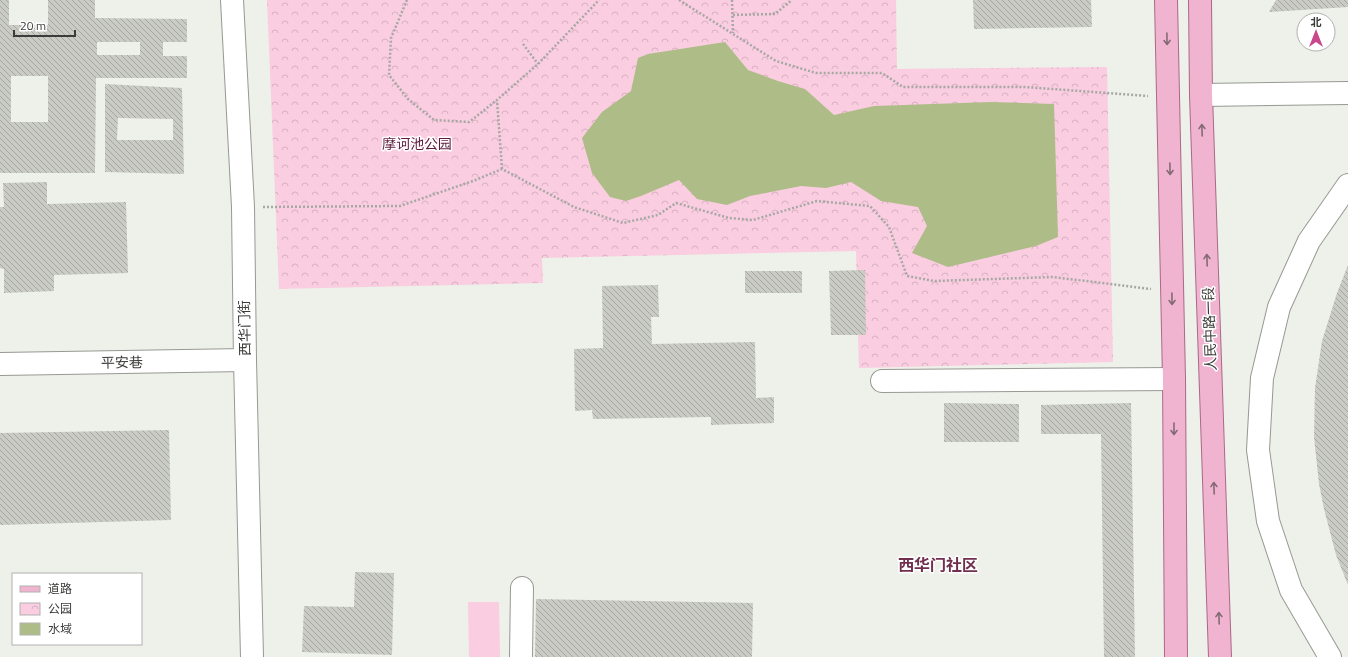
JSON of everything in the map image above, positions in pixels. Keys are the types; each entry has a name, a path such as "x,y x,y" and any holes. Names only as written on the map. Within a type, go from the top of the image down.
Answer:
{"main road":[{"path":"1166,0 1174,379 1176,657"},
{"name":"人民中路一段","path":"1200,0 1201,95 1220,657"}],"street":[{"name":"西华门街","path":"232,0 242,207 252,657"},
{"path":"1201,95 1348,93"},
{"path":"1330,657 1291,590 1268,522 1258,450 1262,378 1279,307 1309,241 1348,185"},
{"name":"平安巷","path":"0,364 245,360"},
{"path":"882,381 1174,379"},
{"path":"521,657 522,588"}],"path":[{"path":"407,0 391,38 389,75 408,99 434,120 469,122 538,64 599,0"},
{"path":"679,0 776,61 816,73 882,73 903,87 1025,87 1168,97"},
{"path":"732,0 733,34"},
{"path":"733,15 775,14 792,0"},
{"path":"523,44 538,64"},
{"path":"497,100 502,169"},
{"path":"242,207 400,206 473,181 502,169"},
{"path":"502,169 574,207 623,223 658,215 676,203 729,218 753,220 817,201 870,206 889,227 907,276 934,281 1053,277 1172,291"}],"green space":[{"name":"摩诃池公园","path":"267,0 896,0 897,69 1107,67 1113,362 859,368 856,251 542,258 543,283 279,289"},
{"path":"468,602 499,602 500,657 469,657"}],"water":[{"path":"725,42 748,70 805,89 834,115 874,106 991,102 1054,104 1058,237 1036,246 948,267 912,253 927,226 918,207 881,201 851,182 826,188 801,186 750,196 727,205 697,199 679,180 626,201 610,197 592,173 582,138 602,112 631,91 638,58 648,54"}],"building":[{"path":"0,0 9,0 9,25 48,25 48,0 95,0 95,18 187,19 187,42 163,42 163,56 187,56 187,78 96,78 95,173 0,173","holes":["97,42 140,42 140,55 97,55","11,76 48,76 48,122 11,122"]},
{"path":"973,0 1091,0 1092,27 974,29"},
{"path":"1276,0 1348,0 1348,7 1269,12"},
{"path":"105,84 182,88 184,174 105,172","holes":["118,118 173,119 173,140 117,140"]},
{"path":"47,182 47,204 126,202 128,273 54,275 54,291 4,293 4,269 0,268 0,207 4,207 3,183"},
{"path":"1348,265 1348,585 1336,555 1324,509 1319,484 1314,437 1315,388 1322,341 1337,293"},
{"path":"865,270 866,335 831,335 829,271"},
{"path":"745,271 802,271 802,293 745,293"},
{"path":"658,285 659,317 651,317 652,344 755,342 756,398 774,397 774,423 711,425 711,417 593,419 592,410 575,411 574,349 603,348 602,286"},
{"path":"944,403 1019,404 1019,442 944,442"},
{"path":"1131,403 1135,657 1104,657 1101,434 1041,434 1041,405"},
{"path":"169,430 171,520 0,525 0,433"},
{"path":"355,572 394,573 392,655 302,652 304,606 354,607"},
{"path":"536,599 753,603 752,657 535,657"}],"district":[{"name":"西华门社区","path":"938,565"}]}
